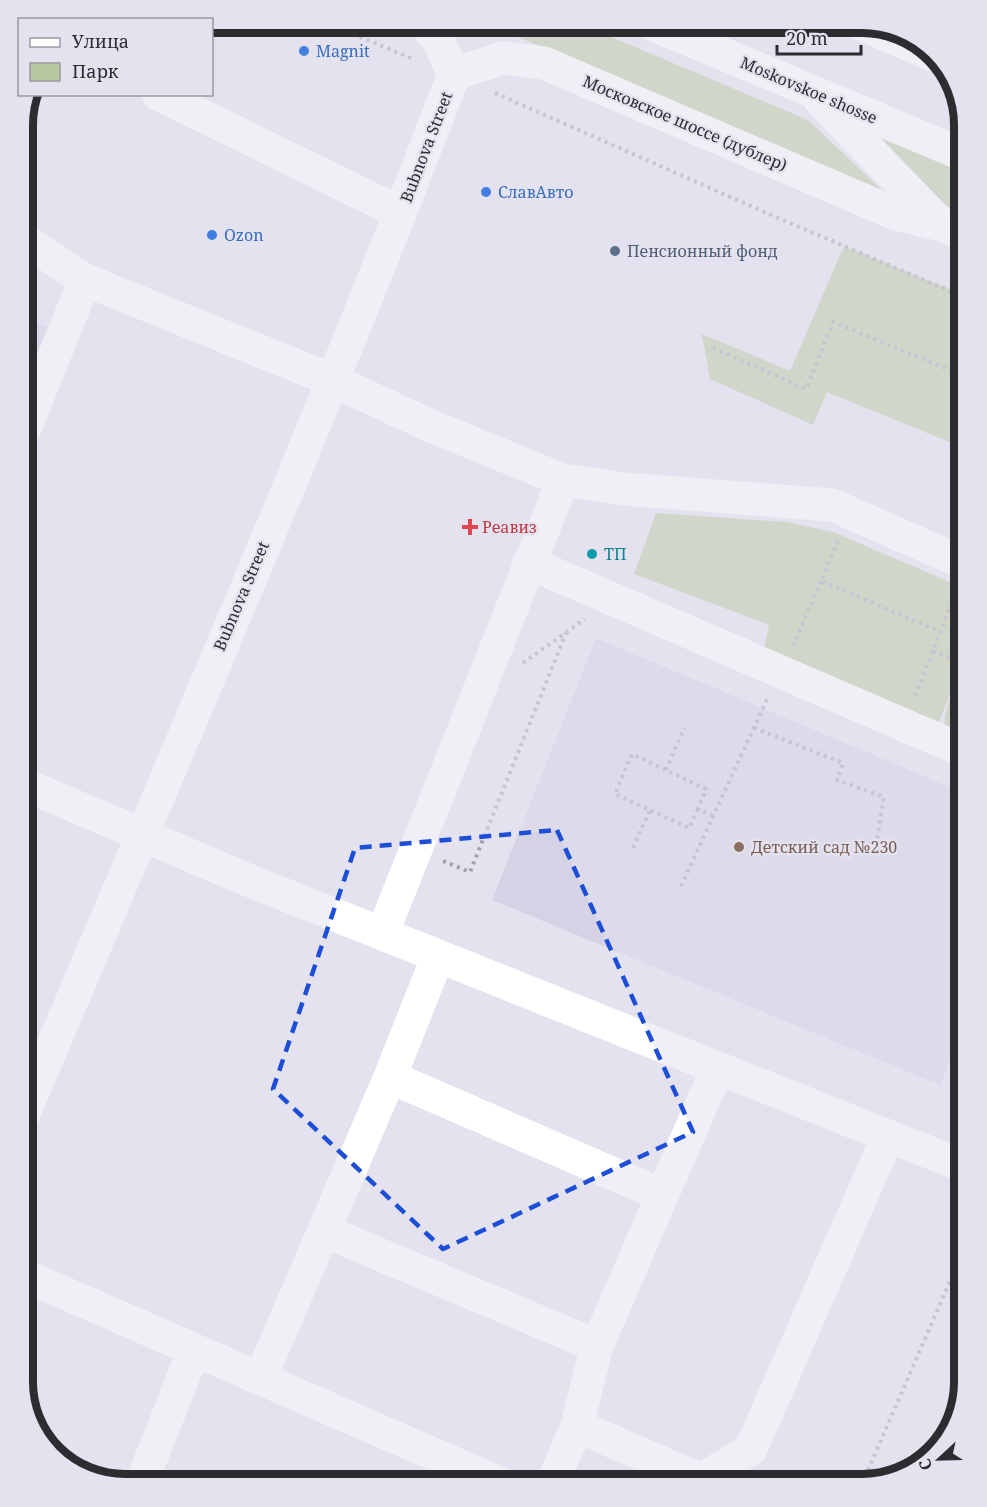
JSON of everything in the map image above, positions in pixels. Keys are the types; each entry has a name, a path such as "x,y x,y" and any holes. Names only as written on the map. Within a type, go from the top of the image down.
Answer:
{"street":[{"path":"433,33 454,74"},
{"name":"Moskovskoe shosse","path":"673,33 954,151"},
{"name":"Московское шоссе (дублер)","path":"454,74 503,58 544,63 896,214 953,230"},
{"name":"Bubnova Street","path":"33,1090 332,380 401,213 454,74"},
{"path":"812,91 953,230"},
{"path":"162,96 401,213"},
{"path":"33,246 85,280 332,380 433,427 563,480 624,489 832,506 954,570"},
{"path":"33,408 85,280"},
{"path":"383,932 563,480"},
{"path":"530,563 775,684 954,747"},
{"path":"33,788 243,878 954,1162"},
{"path":"260,1379 390,1077 438,956"},
{"path":"556,1474 577,1426 597,1346 717,1069"},
{"path":"390,1077 662,1195"},
{"path":"711,1474 751,1449 888,1136"},
{"path":"324,1231 597,1346"},
{"path":"33,1280 479,1474"},
{"path":"145,1474 194,1350"},
{"path":"577,1426 687,1474"}],"path":[{"path":"352,33 454,74 771,215 954,293"},
{"path":"713,348 806,389 833,321 954,372"},
{"path":"681,886 841,535"},
{"path":"821,581 941,632"},
{"path":"911,705 954,596"},
{"path":"521,665 590,616"},
{"path":"415,850 470,872 567,632"},
{"path":"933,651 954,660"},
{"path":"666,770 684,728"},
{"path":"754,728 843,763 837,780 884,797 875,851"},
{"path":"632,754 706,789 698,809 688,828 615,794 632,754"},
{"path":"698,809 713,816"},
{"path":"633,848 650,810"},
{"path":"867,1474 954,1272"}],"highlighted area":[{"path":"557,830 693,1132 443,1249 273,1089 355,848"}],"shaded area":[{"path":"33,321 59,332 46,361 34,356 33,358"},
{"name":"Детский сад №230","path":"596,638 954,789 954,1050 940,1085 492,900"}],"green space":[{"path":"508,33 602,33 808,120 885,193"},
{"path":"880,137 954,168 954,209 946,206"},
{"path":"844,246 954,291 954,444 827,392 813,425 710,379 702,334 790,371"},
{"path":"656,513 787,522 833,532 954,584 954,685 936,729 762,657 769,625 634,574"},
{"path":"954,693 954,734 945,728 945,715"}],"place":[{"name":"Magnit","path":"304,51"},
{"name":"СлавАвто","path":"486,192"},
{"name":"Ozon","path":"212,235"},
{"name":"Пенсионный фонд","path":"615,251"},
{"name":"Реавиз","path":"470,527"},
{"name":"ТП","path":"592,554"},
{"name":"Детский сад №230","path":"739,847"}]}
